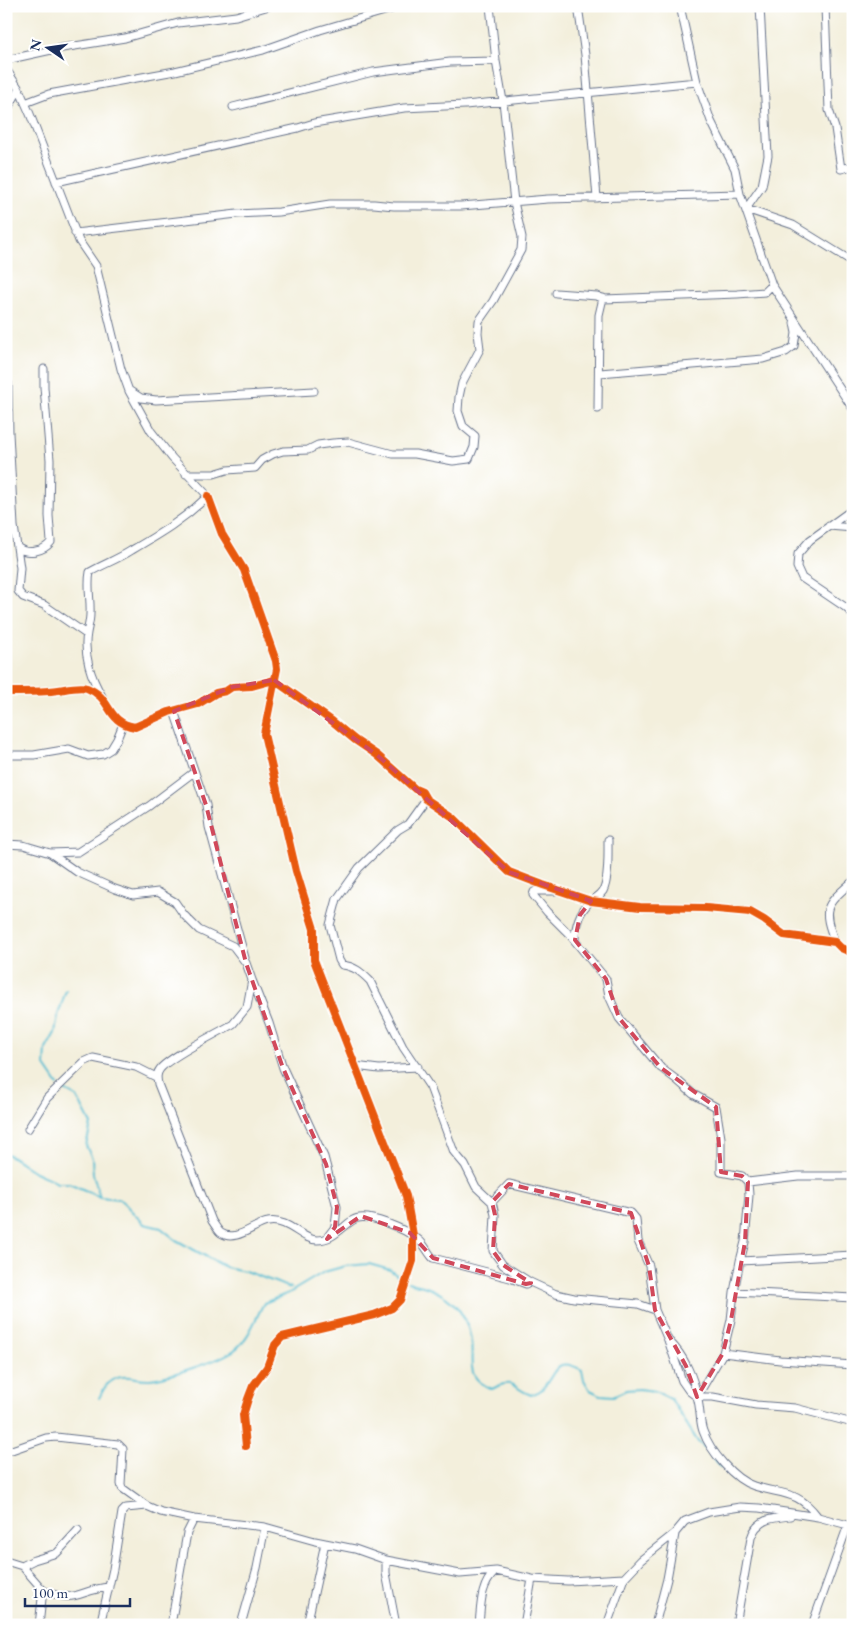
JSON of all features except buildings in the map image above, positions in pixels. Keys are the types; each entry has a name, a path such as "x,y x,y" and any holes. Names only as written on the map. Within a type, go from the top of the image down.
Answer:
{"street":[{"path":"6,60 56,49 125,38 178,24 236,16 269,6"},
{"path":"25,103 49,94 175,71 263,50 320,30 402,6"},
{"path":"186,474 214,474 227,470 255,468 262,460 283,451 308,450 318,445 348,442 393,454 416,454 453,461 469,459 474,447 474,436 463,426 458,411 462,382 480,349 479,321 493,301 521,250 522,237 514,202 490,6"},
{"path":"578,6 585,55 587,94 598,198"},
{"path":"680,6 697,82 711,121 735,169 740,194 772,285 853,409"},
{"path":"746,209 762,186 768,156 760,6"},
{"path":"825,6 829,110 835,128 841,169 853,166"},
{"path":"233,107 373,72 450,62 496,61"},
{"path":"6,69 25,103 78,241 96,266 121,369 129,391 151,431 186,474 208,496 222,534 244,570 276,661 277,669 264,734 296,871 314,929 314,960 406,1196 413,1235 412,1261 400,1300 392,1308 339,1324 293,1333 282,1337 275,1345 267,1367 253,1386 243,1415 246,1446"},
{"path":"56,182 360,114 404,108 587,94 697,82"},
{"path":"6,112 19,90"},
{"path":"76,233 238,214 279,212 330,204 452,206 548,199 740,194"},
{"path":"746,209 793,226 853,262"},
{"path":"556,293 603,298 737,294 765,292 772,285"},
{"path":"598,410 600,315 603,298"},
{"path":"600,373 735,363 763,359 786,352 794,346 796,333 794,320"},
{"path":"17,547 21,550 38,551 51,542 49,516 50,460 44,369"},
{"path":"6,377 8,383 14,526 20,568 18,591 23,597 44,605 86,634"},
{"path":"129,391 141,398 156,400 314,391"},
{"path":"208,496 190,514 168,529 90,572 90,616 86,634 88,665 97,688 111,714 124,724 136,727 174,711 198,704 216,692 226,691 232,687 252,686 274,680"},
{"path":"853,509 810,540 798,554 797,567 802,578 846,607 853,614"},
{"path":"829,526 853,528"},
{"path":"274,680 377,755 415,789 422,792 426,799 453,817 509,872 591,901 640,907 706,908 750,912 784,935 835,942"},
{"path":"6,692 85,687 102,696"},
{"path":"174,711 206,805 209,827 246,964 269,1023 283,1068 326,1164 337,1207 335,1227 326,1239"},
{"path":"6,755 34,755 69,749 88,756 103,754 111,749 124,724"},
{"path":"6,844 23,845 50,853 78,852 149,806 194,772"},
{"path":"426,799 408,824 394,834 350,879 346,889 337,900 330,925 339,960 342,965 353,966 370,981 403,1047 430,1087 454,1152 465,1165 476,1187 492,1202 495,1216 493,1251 503,1264 532,1283 556,1294 591,1300 638,1304 655,1310"},
{"path":"575,940 575,929 580,915 591,901 598,898 604,889 608,840"},
{"path":"50,853 77,872 115,890 133,895 158,892 175,902 184,915 199,930 233,946 246,964"},
{"path":"853,880 831,900 827,909 827,922 835,942 853,953"},
{"path":"563,892 536,891 533,896 575,940 606,979 609,996 619,1018 661,1068 693,1094 716,1107 721,1138 721,1172 742,1176 748,1182 746,1242 734,1292 732,1320 723,1353 697,1397"},
{"path":"252,980 247,1006 233,1024 170,1061 160,1069 156,1077 212,1221 220,1233 228,1236 239,1234 268,1222 278,1222 315,1240 326,1239 341,1230 353,1219 361,1216 384,1222 413,1235 422,1242 433,1258 526,1284 532,1283"},
{"path":"28,1129 47,1098 84,1062 93,1058 136,1067 156,1077"},
{"path":"355,1066 379,1069 418,1067"},
{"path":"748,1182 798,1176 853,1176"},
{"path":"492,1202 509,1184 631,1213 636,1219 638,1241 649,1266 655,1310 682,1381 689,1391 697,1397 700,1405 700,1420 703,1432 721,1461 741,1481 799,1498 818,1517"},
{"path":"740,1261 853,1255"},
{"path":"734,1292 853,1298"},
{"path":"723,1353 780,1360 853,1365"},
{"path":"697,1397 713,1397 756,1405 795,1408 853,1423"},
{"path":"6,1452 46,1438 56,1437 118,1444 124,1449 120,1484 122,1488 147,1506 161,1512 194,1519 264,1527 314,1541 355,1549 386,1560 460,1574 496,1572 532,1579 568,1582 624,1578"},
{"path":"100,1625 109,1587 122,1512 126,1508 147,1506"},
{"path":"607,1625 624,1578 641,1560 675,1533 685,1521 709,1512 740,1507 760,1508 818,1517 850,1526 812,1625"},
{"path":"736,1625 754,1529 758,1524 770,1520 800,1514"},
{"path":"171,1625 187,1533 194,1519"},
{"path":"239,1625 242,1621 257,1568 264,1527"},
{"path":"22,1566 57,1553 78,1530"},
{"path":"655,1625 667,1579 675,1533"},
{"path":"307,1625 325,1542"},
{"path":"386,1560 386,1573 396,1625"},
{"path":"6,1561 22,1566 43,1590 56,1595 76,1597 98,1588 109,1587"},
{"path":"479,1625 484,1587 490,1577 496,1572"},
{"path":"524,1625 532,1579"},
{"path":"39,1625 43,1590"}],"highlighted area":[{"path":"274,680 377,755 509,872 591,901 580,915 575,940 606,979 619,1018 630,1032 661,1068 716,1107 721,1172 742,1176 748,1182 745,1242 731,1320 723,1353 697,1397 686,1366 655,1310 649,1266 631,1213 509,1184 492,1202 495,1215 493,1251 503,1265 531,1283 526,1284 433,1258 410,1233 361,1216 327,1239 335,1227 337,1207 326,1164 283,1068 246,963 206,805 174,711 232,687"}],"waterway":[{"path":"58,1085 45,1066 46,1049 55,1033 58,1015 66,990"},
{"path":"61,1088 77,1097 91,1124 86,1146 92,1158 93,1174 100,1197"},
{"path":"7,1154 35,1172 57,1183 69,1183 100,1197 120,1199 144,1224 161,1228 176,1240 225,1267 245,1271 291,1288"},
{"path":"99,1398 108,1384 118,1378 158,1378 205,1364 226,1355 243,1341 264,1303 289,1293 324,1272 346,1266 369,1264 390,1270 403,1280"},
{"path":"408,1282 427,1287 439,1293 453,1303 460,1311 470,1336 472,1369 477,1380 483,1384 492,1389 509,1384 531,1395 539,1392 557,1368 566,1364 582,1370 584,1380 590,1390 601,1395 613,1396 626,1390 639,1389 655,1391 671,1399 698,1442 711,1453 720,1467"}],"cycle path":[{"path":"208,496 222,534 244,570 276,661 277,669 264,734 296,871 314,929 314,960 406,1196 413,1235 413,1261 400,1300 392,1308 374,1315 282,1337 275,1345 267,1367 253,1386 243,1415 246,1446"},
{"path":"6,692 87,688 101,698 118,720 135,727 169,712 198,704 216,693 226,691 232,687 252,686 274,680 377,755 415,789 422,792 426,799 453,817 509,872 591,901 640,907 706,908 750,912 784,935 835,942 841,948 853,953"}]}
